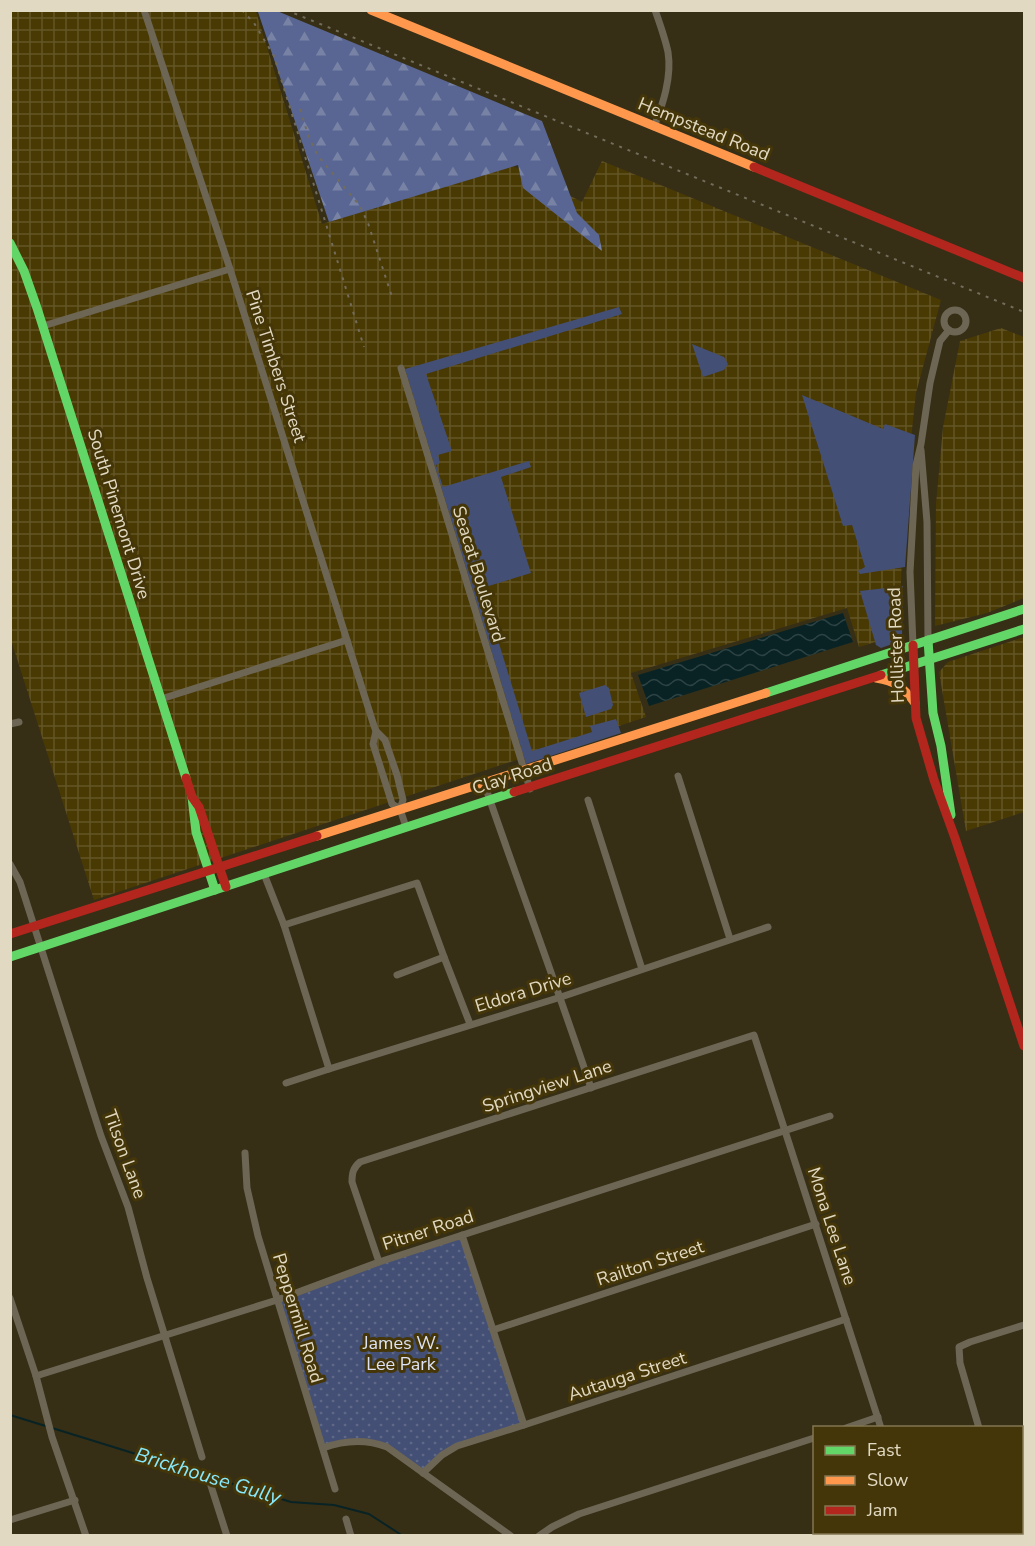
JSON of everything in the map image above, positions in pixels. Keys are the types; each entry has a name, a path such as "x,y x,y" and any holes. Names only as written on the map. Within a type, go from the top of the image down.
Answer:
{"main road":[{"name":"Hempstead Road","path":"370,10 1024,278"},
{"name":"South Pinemont Drive","path":"10,243 24,271 192,797 199,807 226,887"},
{"name":"Clay Road","path":"10,934 634,736 1024,609"},
{"name":"Clay Road","path":"10,957 406,827 1024,629"},
{"name":"Hollister Road","path":"928,640 933,713 955,838"},
{"name":"Hollister Road","path":"913,645 916,718 934,780 1024,1046"},
{"path":"873,678 892,680 906,690 915,703"},
{"path":"787,686 792,703"},
{"path":"634,736 639,753"},
{"path":"925,749 940,746"},
{"name":"South Pinemont Drive","path":"192,797 191,809 215,890"}],"street":[{"name":"Pine Timbers Street","path":"144,10 230,269 347,640 375,731 373,744 392,804 400,809 406,827"},
{"path":"654,127 668,80 668,54 655,10"},
{"path":"42,326 230,269"},
{"name":"Hollister Road","path":"913,645 910,576 916,465 930,383 940,341 949,330"},
{"name":"Seacat Boulevard","path":"401,368 530,789"},
{"name":"Hollister Road","path":"921,444 927,533 928,640"},
{"path":"911,534 927,533"},
{"path":"161,699 347,640"},
{"path":"10,724 19,722"},
{"name":"Pine Timbers Street","path":"375,731 385,740 397,775 404,800 400,809"},
{"path":"678,776 730,939"},
{"path":"484,783 561,997 591,1088"},
{"path":"588,801 642,969"},
{"name":"Tilson Lane","path":"10,864 20,882 101,1136 128,1207 164,1335 202,1457"},
{"path":"264,874 284,925 328,1069"},
{"path":"284,925 417,883 470,1024"},
{"name":"Eldora Drive","path":"286,1083 561,997 768,927"},
{"path":"397,975 444,957"},
{"name":"Springview Lane","path":"379,1262 352,1182 354,1167 360,1162 754,1035"},
{"name":"Mona Lee Lane","path":"754,1035 880,1426"},
{"name":"Pitner Road","path":"36,1376 277,1300 379,1262 830,1116"},
{"name":"Peppermill Road","path":"245,1153 247,1188 258,1236 335,1489"},
{"name":"Railton Street","path":"493,1330 816,1224"},
{"path":"462,1235 524,1425"},
{"path":"10,1298 36,1376 52,1437 86,1536"},
{"name":"Autauga Street","path":"423,1473 442,1455 457,1446 846,1319"},
{"path":"978,1426 960,1363 959,1347 1024,1325"},
{"path":"852,1426 878,1417"},
{"path":"539,1536 579,1514 813,1438"},
{"path":"323,1448 359,1441 377,1443 387,1447 511,1536"},
{"path":"211,1486 227,1536"},
{"path":"10,1520 75,1500"},
{"path":"346,1519 351,1536"}],"shaded area":[{"path":"253,10 256,12 322,224 513,166 582,202 602,161 941,300 916,393 904,503 899,635 859,647 847,608 631,673 646,717 94,900 11,640 10,11"},
{"path":"1001,328 1024,337 1024,598 987,613 935,626 936,504 943,427 960,341"},
{"path":"1024,637 1024,812 966,831 939,672 948,662"}],"green space":[{"path":"256,11 277,11 542,121 577,213 599,235 602,251 523,188 518,165 329,222"},
{"path":"619,307 622,314 426,374 452,451 438,455 440,463 436,465 443,487 529,461 531,467 501,477 531,573 482,588 532,751 592,732 590,726 616,719 621,733 526,764 405,369"},
{"path":"692,344 724,357 728,364 724,370 703,377"},
{"path":"802,395 883,429 885,424 915,435 905,567 860,574 858,571 865,567 852,525 843,526"},
{"path":"903,586 902,636 898,642 881,648 876,645 860,591"},
{"path":"605,685 609,688 613,705 611,709 586,717 579,693"},
{"name":"James W. Lee Park","path":"462,1235 524,1425 457,1446 423,1473 387,1447 368,1441 323,1448 277,1300"}],"water":[{"path":"843,613 853,642 649,706 638,675"}],"waterway":[{"name":"Brickhouse Gully","path":"10,1415 291,1502 334,1505 369,1514 403,1536"}],"railway":[{"path":"242,10 254,23 274,56 364,347"},
{"path":"286,10 1024,312"},
{"path":"300,109 309,138 318,156 360,206 368,223 392,297"}],"traffic: fast":[{"path":"10,243 24,271 37,308 186,778"},
{"path":"766,693 1024,609"},
{"path":"881,675 1024,629"},
{"path":"928,640 933,713 941,746 951,815"},
{"path":"10,957 514,792"},
{"path":"192,797 196,832 215,890"}],"traffic: slow":[{"path":"371,10 754,167"},
{"path":"876,678 898,686 915,703"},
{"path":"317,836 766,693"}],"traffic: jam":[{"path":"754,167 1024,278"},
{"path":"913,645 916,718 934,780 1024,1046"},
{"path":"514,792 881,675"},
{"path":"186,778 192,797 199,807 226,887"},
{"path":"10,934 317,836"}]}
